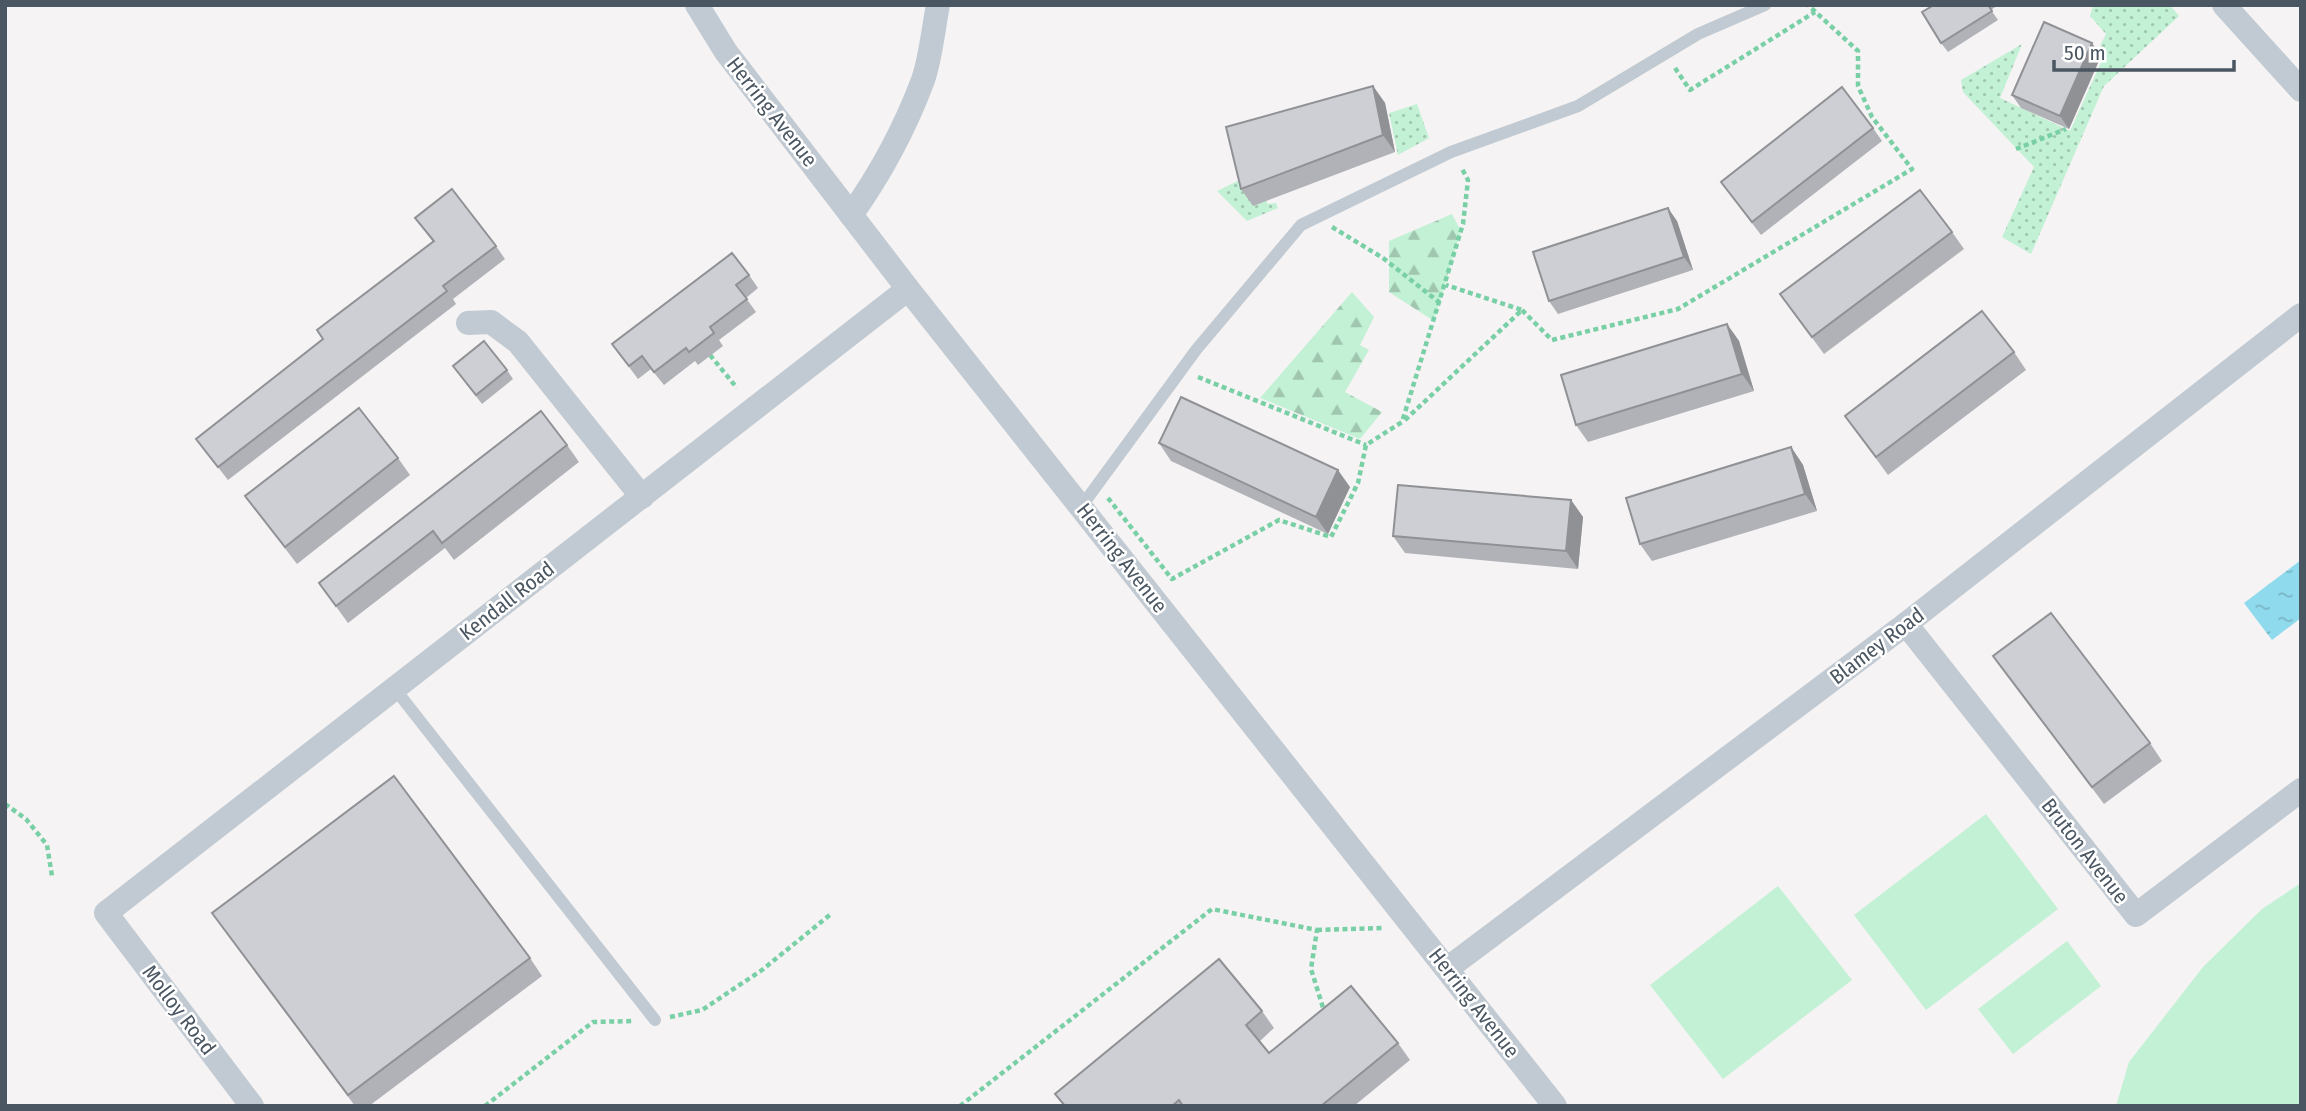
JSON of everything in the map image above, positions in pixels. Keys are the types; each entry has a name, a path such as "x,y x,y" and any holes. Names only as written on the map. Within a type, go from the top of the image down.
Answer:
{"street":[{"name":"Herring Avenue","path":"697,5 726,52 908,289 1555,1106"},
{"path":"851,215 876,179 894,146 923,78 938,5"},
{"path":"2224,5 2301,90"},
{"name":"Kendall Road","path":"106,913 908,289"},
{"name":"Blamey Road","path":"1448,968 1906,624 2301,315"},
{"path":"468,323 491,322 518,342 642,497"},
{"name":"Bruton Avenue","path":"1906,624 2136,915 2301,790"},
{"name":"Molloy Road","path":"106,913 252,1106"}],"lane":[{"path":"1081,507 1181,371 1301,225 1451,152 1578,106 1698,34 1765,5"},
{"path":"395,689 655,1020"}],"path":[{"path":"1446,285 1522,310 1552,340 1678,309 1912,169 1872,117 1858,86 1858,51 1808,5"},
{"path":"1665,54 1690,90 1815,12"},
{"path":"2016,149 2066,129"},
{"path":"1402,422 1463,225 1468,180 1451,152"},
{"path":"1319,216 1383,258 1440,303"},
{"path":"1097,485 1172,579 1279,520 1331,537 1358,483 1366,445 1402,422 1522,310"},
{"path":"710,355 737,388"},
{"path":"1181,371 1366,445"},
{"path":"5,804 26,819 47,845 52,876"},
{"path":"960,1106 1212,909 1317,930 1414,926"},
{"path":"1317,930 1311,969 1326,1018"}],"green space":[{"path":"2093,5 2170,5 2179,16 2104,86 2031,254 2002,237 2034,167 1963,92 1961,80 2022,44 2000,98 2070,131 2103,58 2096,54 2106,34 2090,16"},
{"path":"1417,104 1429,138 1398,155 1389,113"},
{"path":"1244,178 1267,191 1267,204 1276,203 1278,208 1247,221 1217,191"},
{"path":"1452,214 1461,231 1434,321 1389,292 1389,241"},
{"path":"1352,292 1374,317 1360,345 1369,350 1345,392 1382,412 1360,439 1260,398"},
{"path":"1986,814 2058,909 1926,1010 1854,915"},
{"path":"2301,883 2301,1106 2116,1106 2129,1062 2203,967 2262,909"},
{"path":"1778,886 1852,980 1723,1079 1650,985"},
{"path":"2067,941 2101,986 2013,1054 1978,1009"}],"water":[{"path":"2301,560 2301,618 2272,640 2244,603"}],"building":[{"path":"1934,5 1988,5 1992,11 1941,43 1922,12"},
{"path":"2044,22 2092,43 2060,116 2012,95"},
{"path":"1373,86 1383,135 1241,189 1226,127"},
{"path":"1842,87 1873,128 1752,222 1721,182"},
{"path":"452,189 496,246 443,286 447,291 218,467 196,439 323,339 317,330 434,241 415,218"},
{"path":"1920,190 1952,232 1812,337 1780,294"},
{"path":"1668,208 1684,257 1549,301 1533,252"},
{"path":"732,253 749,275 736,285 747,299 710,327 714,333 689,352 686,348 654,372 642,356 629,366 612,344"},
{"path":"1982,311 2014,352 1876,457 1845,416"},
{"path":"1727,324 1742,374 1576,425 1561,375"},
{"path":"484,341 507,370 476,395 453,366"},
{"path":"1181,397 1338,470 1316,517 1159,443"},
{"path":"359,408 398,458 285,547 245,496"},
{"path":"541,411 567,445 442,543 433,531 336,606 319,583"},
{"path":"1791,447 1805,494 1640,544 1626,498"},
{"path":"1398,485 1571,500 1566,551 1393,536"},
{"path":"2051,613 2150,743 2092,787 1993,656"},
{"path":"394,776 530,958 348,1095 212,913"},
{"path":"1219,959 1262,1011 1246,1025 1269,1053 1351,986 1398,1043 1321,1106 1183,1106 1179,1100 1172,1106 1065,1106 1055,1094"}]}
